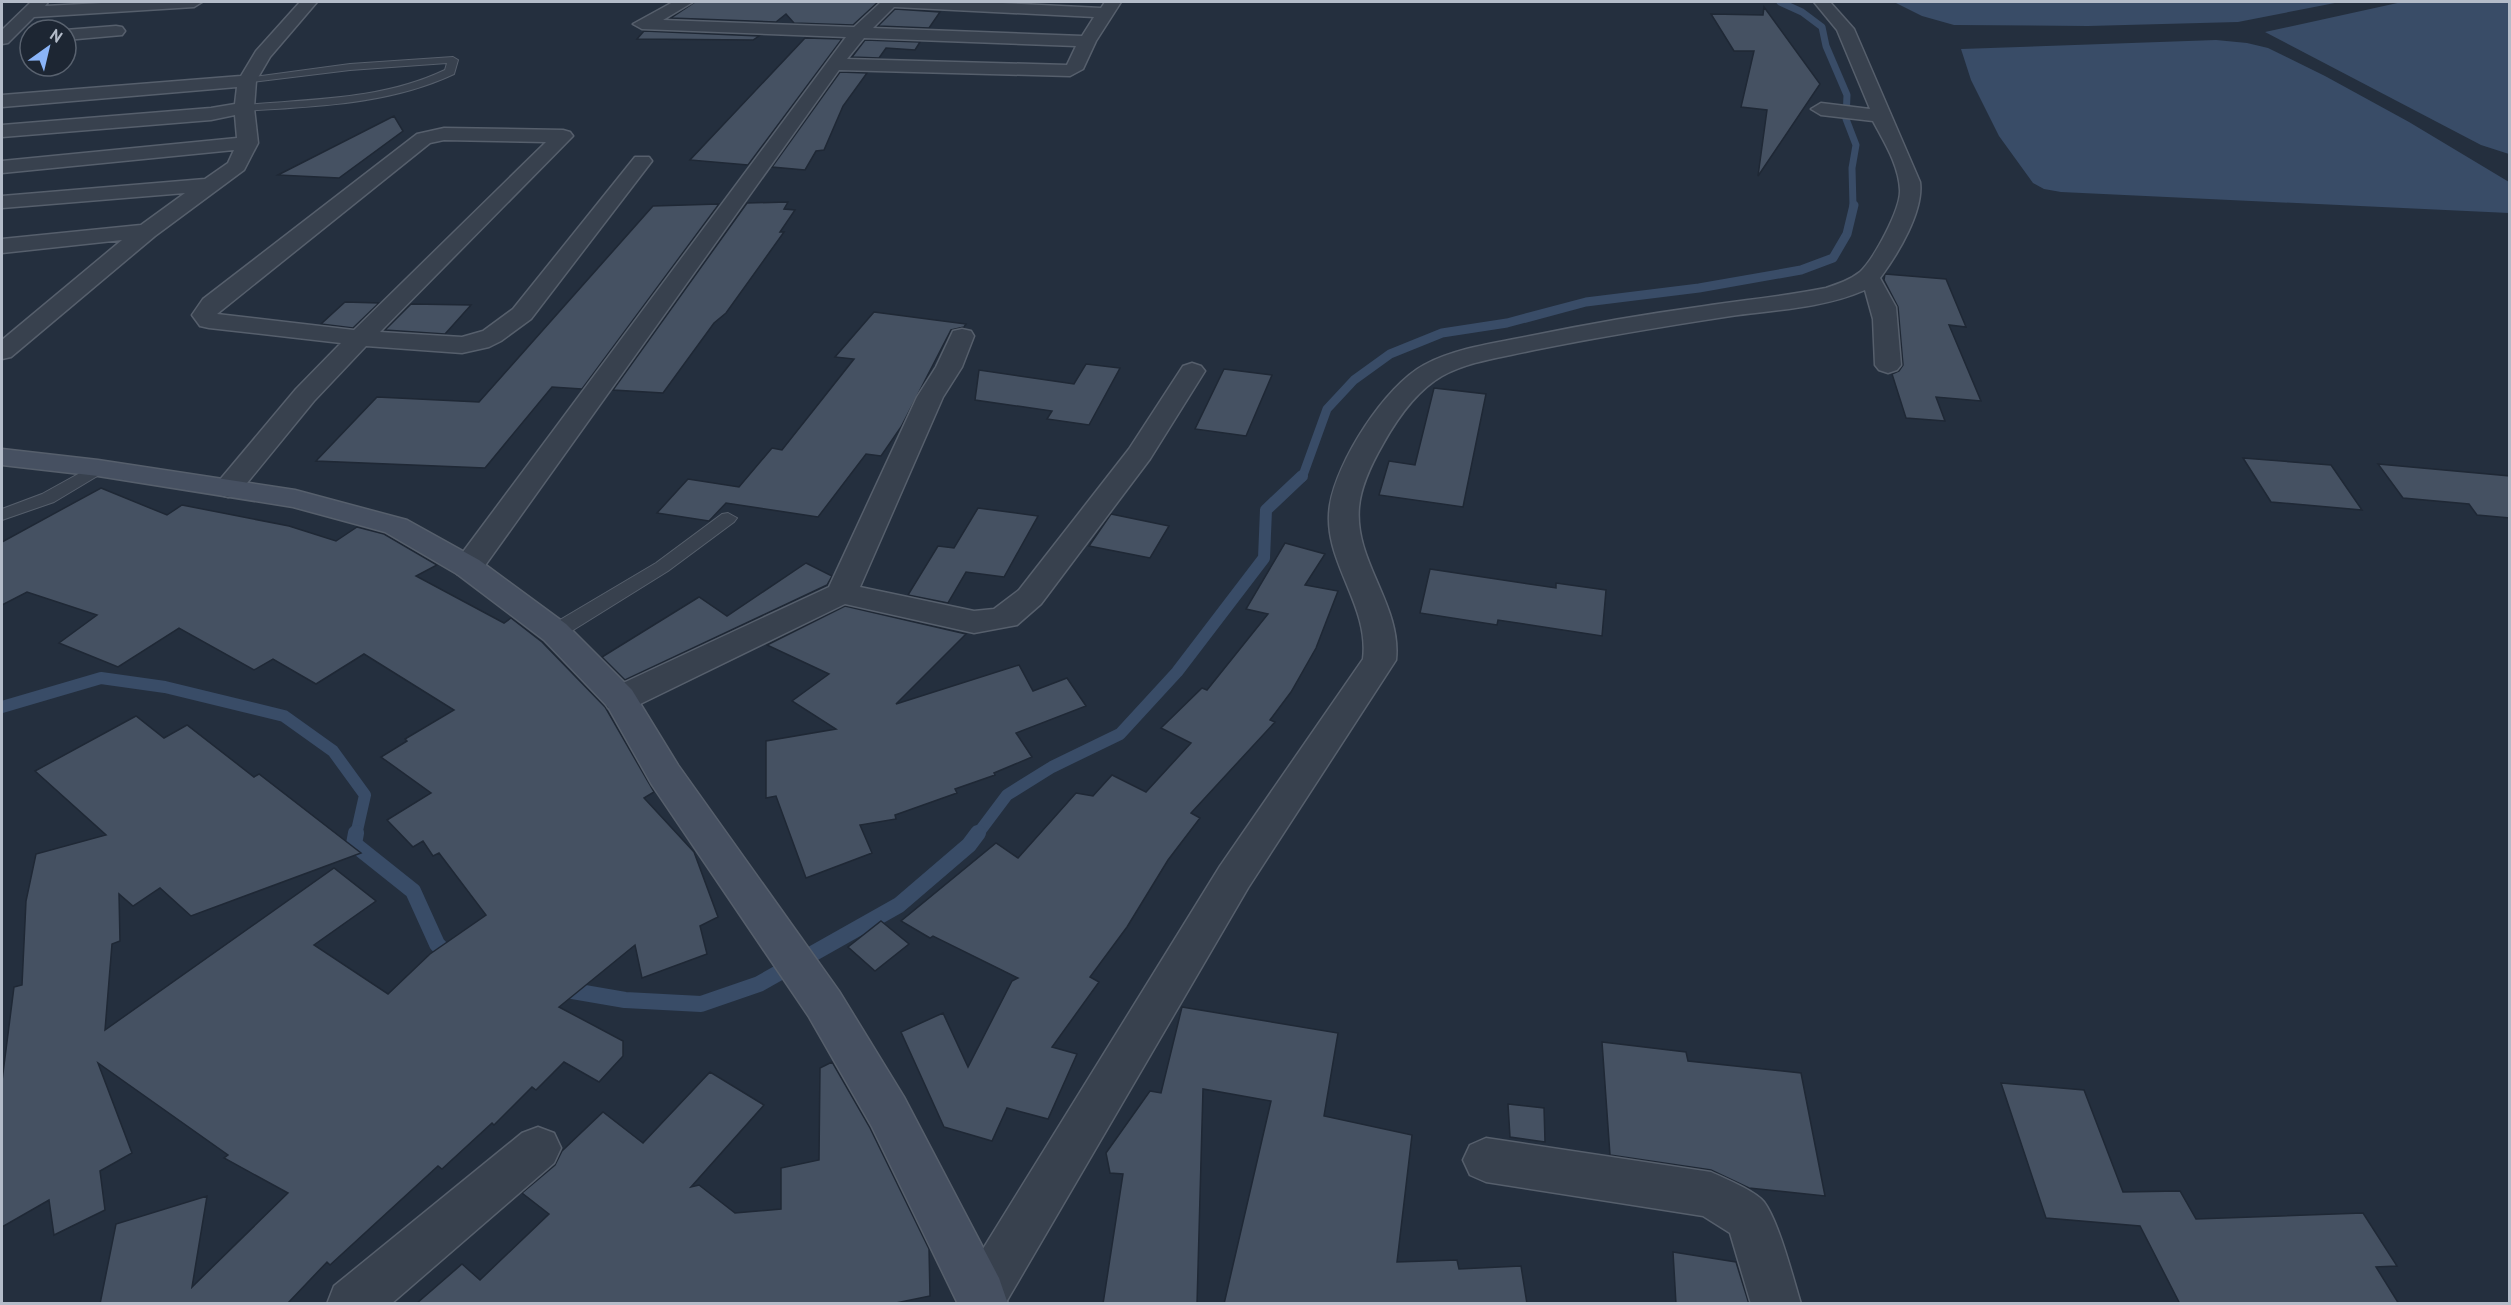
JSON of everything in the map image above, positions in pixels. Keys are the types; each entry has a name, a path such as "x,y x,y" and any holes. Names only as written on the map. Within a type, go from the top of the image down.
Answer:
{"main road":[{"path":"2,457 98,468 295,499 396,526 468,567 555,632 620,699 665,775 824,1004 888,1112 982,1299"}],"street":[{"path":"2,40 35,7 194,2"},
{"path":"2,352 147,231 237,166 248,143 244,108 247,81 262,55 287,24 309,2"},
{"path":"685,2 642,24 1087,41"},
{"path":"468,567 834,64 860,32 890,2"},
{"path":"895,2 1109,7"},
{"path":"1822,2 1845,29 1879,107 1871,114 1828,109"},
{"path":"834,64 1063,72 1074,69 1087,41 1109,7"},
{"path":"78,34 116,31"},
{"path":"2,40 18,39"},
{"path":"2,101 247,81"},
{"path":"2,131 211,114 244,108"},
{"path":"982,1299 1234,877 1379,660 1381,633 1371,601 1355,570 1343,522 1349,486 1382,424 1406,392 1432,371 1470,357 1665,318 1831,293 1853,287 1868,278 1904,217 1911,192 1905,168 1871,114"},
{"path":"228,488 305,395 360,338 563,136 444,134 423,138 212,304 204,315 209,321 360,338 462,345 480,342 522,314 642,161"},
{"path":"2,167 248,143"},
{"path":"2,202 209,185"},
{"path":"2,246 147,231"},
{"path":"1868,278 1875,285 1885,315 1888,365"},
{"path":"842,593 930,397 949,367 963,336"},
{"path":"620,699 842,593 974,622 995,621 1013,615 1030,597 1140,453 1192,371"},
{"path":"352,1304 538,1148"},
{"path":"1486,1160 1711,1195 1747,1217 1759,1246 1776,1304"}],"lane":[{"path":"244,108 400,92 428,84 450,72 453,60 355,65 247,81"},
{"path":"2,515 48,498 98,468"},
{"path":"555,632 662,567 728,518"}],"water":[{"path":"1894,2 2340,2 2238,22 2088,26 1954,25 1922,16"},
{"path":"2402,2 2509,2 2509,154 2481,145 2265,32"},
{"path":"2216,40 2268,48 2409,122 2509,182 2509,213 2061,192 2044,189 2033,183 1999,136 1971,80 1961,49"}],"building":[{"path":"695,2 878,2 853,25 794,23 786,14 776,22 671,18"},
{"path":"1764,7 1820,84 1758,176 1767,110 1741,107 1754,51 1734,51 1711,14 1763,15"},
{"path":"895,9 940,12 929,28 878,26"},
{"path":"644,31 759,36 753,40 637,39"},
{"path":"805,38 842,39 748,165 690,160"},
{"path":"865,40 920,42 915,50 886,48 879,58 852,57"},
{"path":"840,72 867,73 843,106 824,150 816,151 805,170 772,167"},
{"path":"394,116 403,131 339,178 278,175"},
{"path":"788,202 784,209 795,210 780,232 784,232 726,313 714,323 663,393 613,390 747,203"},
{"path":"719,204 582,389 552,387 485,468 316,461 377,397 479,402 653,206"},
{"path":"1885,274 1946,279 1966,327 1949,325 1981,401 1936,397 1945,421 1906,418 1892,374 1899,371 1903,365 1898,307 1884,280"},
{"path":"345,302 379,303 353,328 321,324"},
{"path":"411,304 471,305 445,334 385,330"},
{"path":"874,312 966,324 964,327 951,330 901,427 881,456 866,454 818,517 726,503 709,521 657,513 688,479 739,487 772,448 782,450 854,359 835,357"},
{"path":"1086,364 1120,368 1089,425 1047,419 1052,411 975,400 979,370 1074,384"},
{"path":"1224,369 1272,375 1246,436 1195,429"},
{"path":"1434,388 1486,394 1463,507 1379,495 1389,461 1415,465"},
{"path":"2243,458 2331,465 2362,510 2271,502"},
{"path":"2378,464 2510,476 2510,518 2477,515 2469,504 2403,498"},
{"path":"101,488 167,515 182,505 289,526 336,541 357,527 384,534 437,565 416,576 504,623 511,618 542,642 605,707 654,792 644,798 694,852 718,917 700,926 707,954 642,978 635,945 559,1007 623,1041 623,1056 599,1082 564,1062 536,1090 532,1087 494,1125 492,1123 442,1169 438,1166 330,1265 327,1262 287,1304 100,1304 116,1224 207,1196 192,1287 288,1193 224,1158 228,1155 98,1063 132,1153 100,1171 105,1210 54,1235 49,1200 2,1227 2,1081 14,987 22,985 26,901 36,854 106,835 35,771 136,716 164,738 187,725 254,777 259,774 361,853 191,916 160,888 133,906 119,894 120,941 112,944 105,1030 334,868 376,901 314,945 388,994 430,954 486,915 439,853 433,856 423,841 413,847 387,820 431,793 381,757 407,741 405,739 454,710 364,654 316,684 273,659 254,670 179,628 118,667 59,643 97,615 27,592 2,605 2,542"},
{"path":"978,508 1038,516 1004,577 966,572 948,603 908,595 938,546 954,548"},
{"path":"1111,514 1169,526 1150,558 1089,546"},
{"path":"1285,543 1325,554 1305,585 1338,591 1316,648 1291,692 1270,720 1275,722 1191,813 1200,818 1168,860 1127,927 1090,977 1099,982 1052,1047 1077,1054 1048,1119 1007,1108 992,1141 944,1127 901,1032 943,1013 968,1067 1012,981 1018,978 933,936 930,938 901,921 996,843 1018,858 1076,793 1093,796 1112,775 1146,792 1191,743 1161,728 1202,688 1207,690 1268,614 1246,609"},
{"path":"806,563 832,576 827,585 625,680 602,657 699,597 727,616"},
{"path":"1430,569 1556,588 1556,583 1606,590 1602,636 1498,620 1497,625 1420,613"},
{"path":"845,606 966,634 896,704 1019,665 1033,691 1067,678 1086,706 1016,733 1032,757 994,773 995,775 955,789 957,793 895,815 896,819 860,825 872,853 806,878 776,796 766,798 766,741 836,729 792,701 829,674 767,645"},
{"path":"881,921 909,944 875,971 848,947"},
{"path":"1182,1007 1338,1033 1324,1116 1412,1135 1397,1262 1457,1260 1459,1269 1521,1266 1527,1304 1224,1304 1271,1101 1203,1089 1197,1304 1103,1304 1123,1174 1110,1173 1106,1153 1150,1091 1161,1093"},
{"path":"1602,1042 1686,1052 1688,1061 1801,1073 1825,1196 1749,1188 1711,1170 1610,1155"},
{"path":"832,1062 870,1128 929,1249 930,1296 891,1304 416,1304 462,1264 480,1280 549,1214 522,1193 555,1165 562,1151 603,1112 643,1143 710,1072 764,1105 691,1187 699,1185 735,1213 781,1209 781,1168 819,1160 820,1068"},
{"path":"2001,1083 2084,1090 2123,1192 2180,1191 2196,1219 2363,1213 2397,1266 2376,1267 2399,1304 2180,1304 2140,1226 2046,1218"},
{"path":"1508,1104 1544,1108 1545,1142 1510,1137"},
{"path":"1673,1252 1736,1262 1749,1304 1676,1304"}],"waterway":[{"path":"1780,2 1802,12 1822,27 1826,46 1847,95 1846,119 1856,145 1852,168 1853,206"},
{"path":"1302,478 1327,409 1354,380 1390,354 1442,333 1507,323 1586,302 1699,288 1801,270 1833,258 1847,234 1854,205"},
{"path":"977,835 1007,795 1052,767 1120,734 1177,672 1264,558 1266,510 1302,476"},
{"path":"2,707 101,678 165,687 284,716 333,751 365,795 356,835"},
{"path":"356,833 354,844 413,891 437,944 451,959"},
{"path":"561,989 625,1000 701,1004 759,984 899,905 969,845 978,833"}]}
